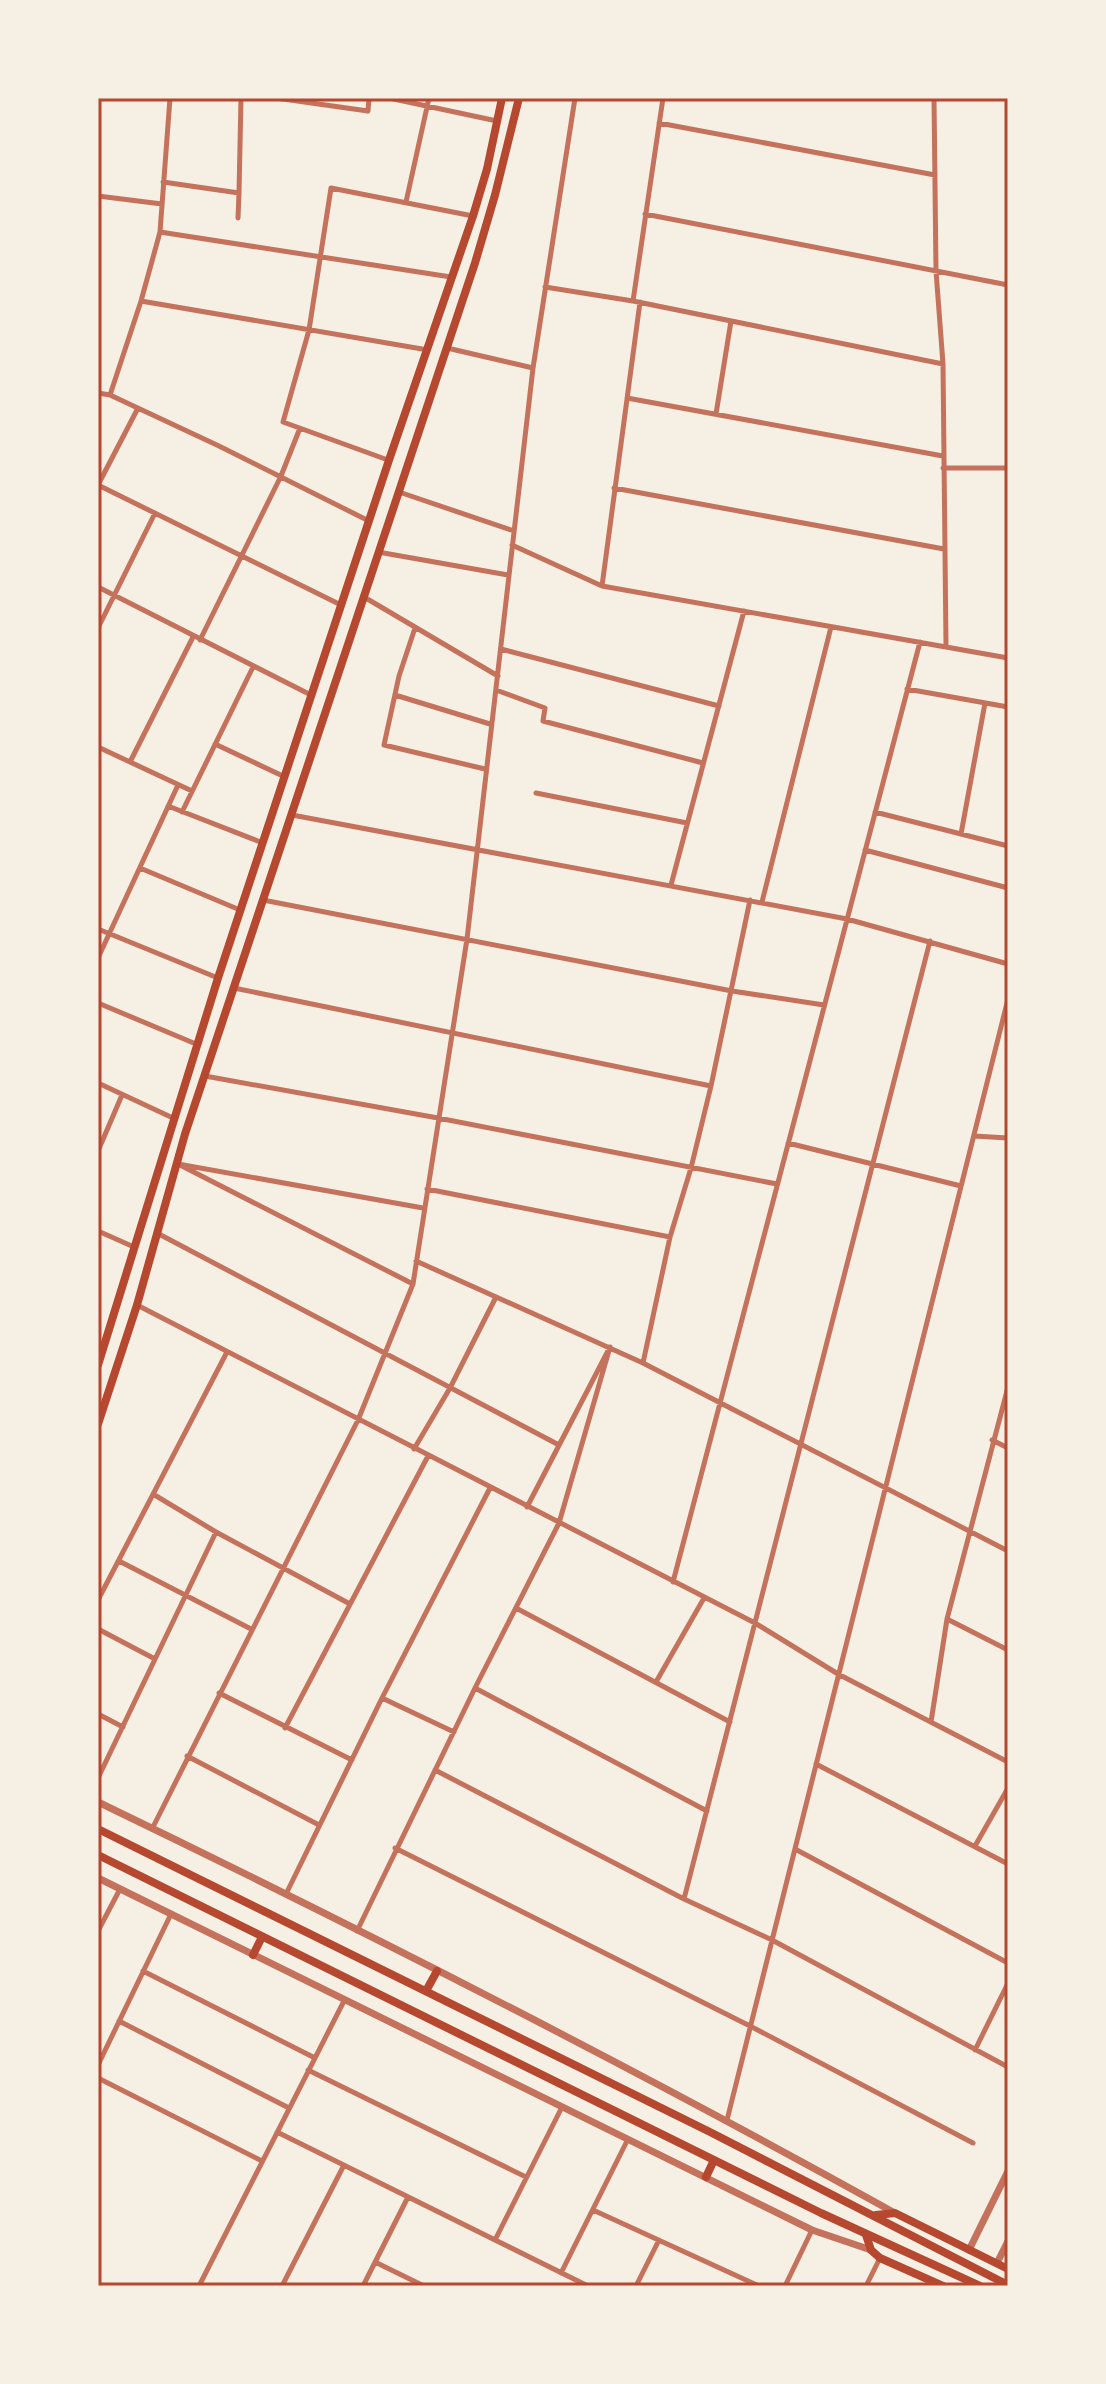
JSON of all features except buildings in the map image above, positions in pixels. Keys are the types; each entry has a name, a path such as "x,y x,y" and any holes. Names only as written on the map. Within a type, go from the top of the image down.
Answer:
{"main road":[{"path":"98,1365 196,1044 389,460 454,277 487,169 502,98"},
{"path":"98,1424 233,988 495,195 519,98"},
{"path":"263,843 279,849"},
{"path":"98,1829 875,2215 1008,2285"},
{"path":"98,1855 866,2235 980,2286"},
{"path":"253,1955 262,1937"},
{"path":"426,1991 437,1971"},
{"path":"706,2177 714,2160"},
{"path":"875,2215 895,2213 1008,2269"},
{"path":"866,2235 871,2250 880,2258 943,2286"}],"street":[{"path":"110,395 160,232 170,98"},
{"path":"238,218 241,98"},
{"path":"276,98 368,111 369,98"},
{"path":"389,98 498,122"},
{"path":"406,203 429,98"},
{"path":"152,1829 358,1420 413,1284 467,939 533,368 575,98"},
{"path":"602,586 627,398 645,214 663,98"},
{"path":"934,98 936,271 943,364 946,646"},
{"path":"659,123 935,175"},
{"path":"163,182 239,193"},
{"path":"389,460 283,422 309,330 331,188 473,216"},
{"path":"98,196 162,204"},
{"path":"645,214 1008,285"},
{"path":"160,232 454,277"},
{"path":"545,287 636,301 943,364"},
{"path":"141,301 428,350"},
{"path":"716,414 731,321"},
{"path":"446,348 533,368"},
{"path":"98,393 138,408 370,522"},
{"path":"627,398 943,456"},
{"path":"138,408 98,485 341,605"},
{"path":"200,640 281,476 300,428"},
{"path":"943,468 1008,468"},
{"path":"614,488 944,549"},
{"path":"398,492 514,531"},
{"path":"98,628 155,513"},
{"path":"512,545 602,586 1008,658"},
{"path":"377,552 508,575"},
{"path":"98,587 312,695"},
{"path":"362,596 498,676"},
{"path":"671,885 744,611"},
{"path":"762,902 831,627"},
{"path":"415,628 384,745 485,769"},
{"path":"130,762 193,637"},
{"path":"673,1582 920,642"},
{"path":"501,649 719,706"},
{"path":"182,812 253,667"},
{"path":"907,689 1008,707"},
{"path":"496,690 545,708 543,721 703,763"},
{"path":"395,695 490,724"},
{"path":"961,834 985,703"},
{"path":"215,744 285,777"},
{"path":"98,747 192,791"},
{"path":"98,958 178,785"},
{"path":"536,793 687,823"},
{"path":"168,806 263,843"},
{"path":"875,812 1008,846"},
{"path":"291,814 847,919 1008,964"},
{"path":"865,850 1008,888"},
{"path":"140,868 240,910"},
{"path":"262,900 732,991 824,1005"},
{"path":"643,1363 670,1237 711,1086 750,900"},
{"path":"98,929 218,978"},
{"path":"684,1899 930,941"},
{"path":"233,988 711,1086"},
{"path":"727,2120 1008,999"},
{"path":"98,1003 196,1044"},
{"path":"205,1076 777,1184"},
{"path":"98,1083 173,1118"},
{"path":"98,1151 122,1095"},
{"path":"974,1136 1008,1138"},
{"path":"788,1143 961,1186"},
{"path":"178,1164 423,1208"},
{"path":"178,1164 413,1284"},
{"path":"427,1189 670,1237"},
{"path":"98,1231 135,1247"},
{"path":"157,1233 559,1445"},
{"path":"416,1261 643,1363 1008,1551"},
{"path":"414,1449 450,1388 496,1297"},
{"path":"137,1305 755,1623 838,1674 1008,1762"},
{"path":"527,1507 610,1347"},
{"path":"357,1931 395,1848 559,1523 610,1347"},
{"path":"98,1600 227,1352"},
{"path":"931,1722 947,1619 1008,1387"},
{"path":"992,1440 1008,1448"},
{"path":"285,1728 428,1456"},
{"path":"286,1894 490,1488"},
{"path":"153,1494 216,1532 350,1604"},
{"path":"98,1778 216,1532"},
{"path":"119,1561 251,1629"},
{"path":"656,1682 704,1598"},
{"path":"516,1608 730,1722"},
{"path":"947,1619 1008,1650"},
{"path":"98,1629 155,1659"},
{"path":"475,1688 707,1811"},
{"path":"219,1693 352,1760"},
{"path":"382,1698 454,1732"},
{"path":"98,1714 123,1727"},
{"path":"187,1756 319,1825"},
{"path":"816,1764 1008,1864"},
{"path":"435,1770 684,1899 772,1940 1008,2067"},
{"path":"975,1846 1008,1788"},
{"path":"98,1802 286,1894 727,2120 895,2213"},
{"path":"395,1848 750,2026 973,2143"},
{"path":"795,1849 1008,1963"},
{"path":"98,1878 812,2230 871,2250"},
{"path":"98,1931 120,1889"},
{"path":"98,2065 171,1914"},
{"path":"143,1971 315,2058"},
{"path":"975,2050 1008,1983"},
{"path":"199,2286 344,2001"},
{"path":"119,2021 289,2108"},
{"path":"308,2070 526,2177"},
{"path":"98,2078 262,2161"},
{"path":"495,2240 562,2107"},
{"path":"277,2132 588,2286"},
{"path":"561,2273 628,2139"},
{"path":"282,2286 344,2165"},
{"path":"969,2250 1008,2171"},
{"path":"363,2286 408,2197"},
{"path":"593,2210 759,2286"},
{"path":"785,2286 812,2230"},
{"path":"636,2286 659,2240"},
{"path":"997,2263 1008,2241"},
{"path":"866,2286 880,2258"},
{"path":"375,2262 409,2283 424,2286"}]}
